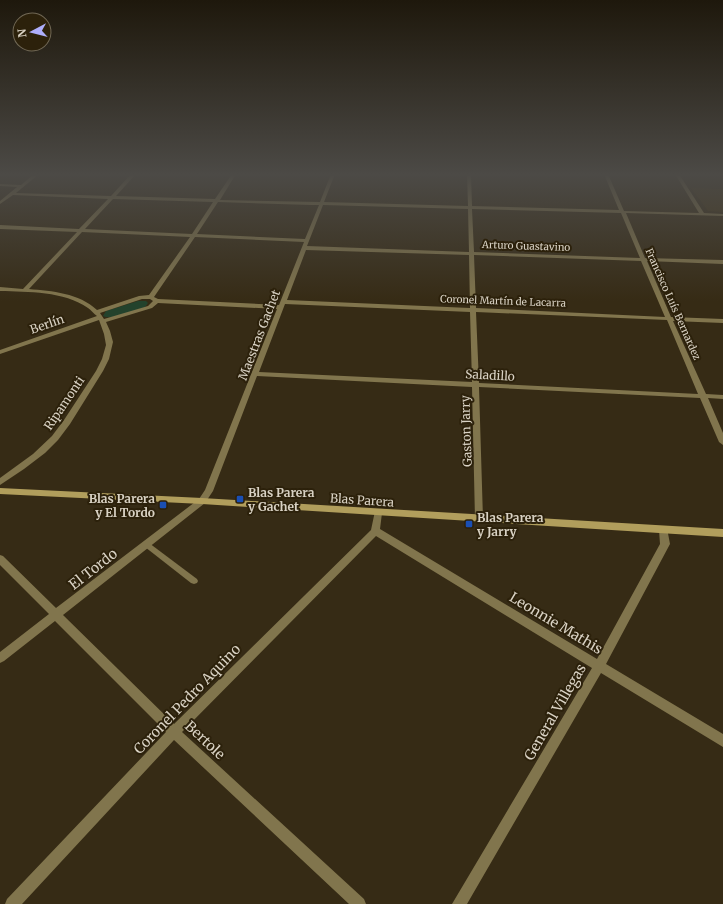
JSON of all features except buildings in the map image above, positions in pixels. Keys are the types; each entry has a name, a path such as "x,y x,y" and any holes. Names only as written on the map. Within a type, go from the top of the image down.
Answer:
{"street":[{"path":"25,290 95,216"},
{"path":"157,301 151,297 207,216"},
{"name":"Maestras Gachet","path":"202,501 209,491 317,216"},
{"name":"Gaston Jarry","path":"470,216 479,519"},
{"name":"Francisco Luís Bernardez","path":"625,216 642,259 723,442"},
{"name":"Arturo Guastavino","path":"0,227 194,235 306,244 472,253 723,262"},
{"path":"0,289 25,290 71,297 89,305 101,317"},
{"name":"Berlín","path":"0,352 101,317 141,298 151,297"},
{"name":"Berlín","path":"101,317 150,307 157,301"},
{"name":"Coronel Martín de Lacarra","path":"157,301 473,310 723,320"},
{"name":"Ripamonti","path":"0,482 42,452 56,437 97,375 107,355 109,346 101,317"},
{"name":"Saladillo","path":"256,374 723,397"},
{"name":"Blas Parera","path":"0,491 202,501 723,533"},
{"name":"El Tordo","path":"0,658 56,616 202,501"},
{"path":"375,532 378,513"},
{"name":"General Villegas","path":"459,904 599,666 665,544 664,530"},
{"name":"Leonnie Mathis","path":"375,532 723,741"},
{"name":"Coronel Pedro Aquino","path":"12,904 174,732 375,532"},
{"name":"Bertole","path":"0,559 174,732 359,904"}],"lane":[{"path":"147,545 194,581"}],"green space":[{"path":"138,301 146,301 148,303 145,307 124,314 112,317 103,316 106,311"}],"place":[{"name":"Blas Parera y Gachet","path":"240,499"},
{"name":"Blas Parera y El Tordo","path":"163,505"},
{"name":"Blas Parera y Jarry","path":"469,524"}]}
